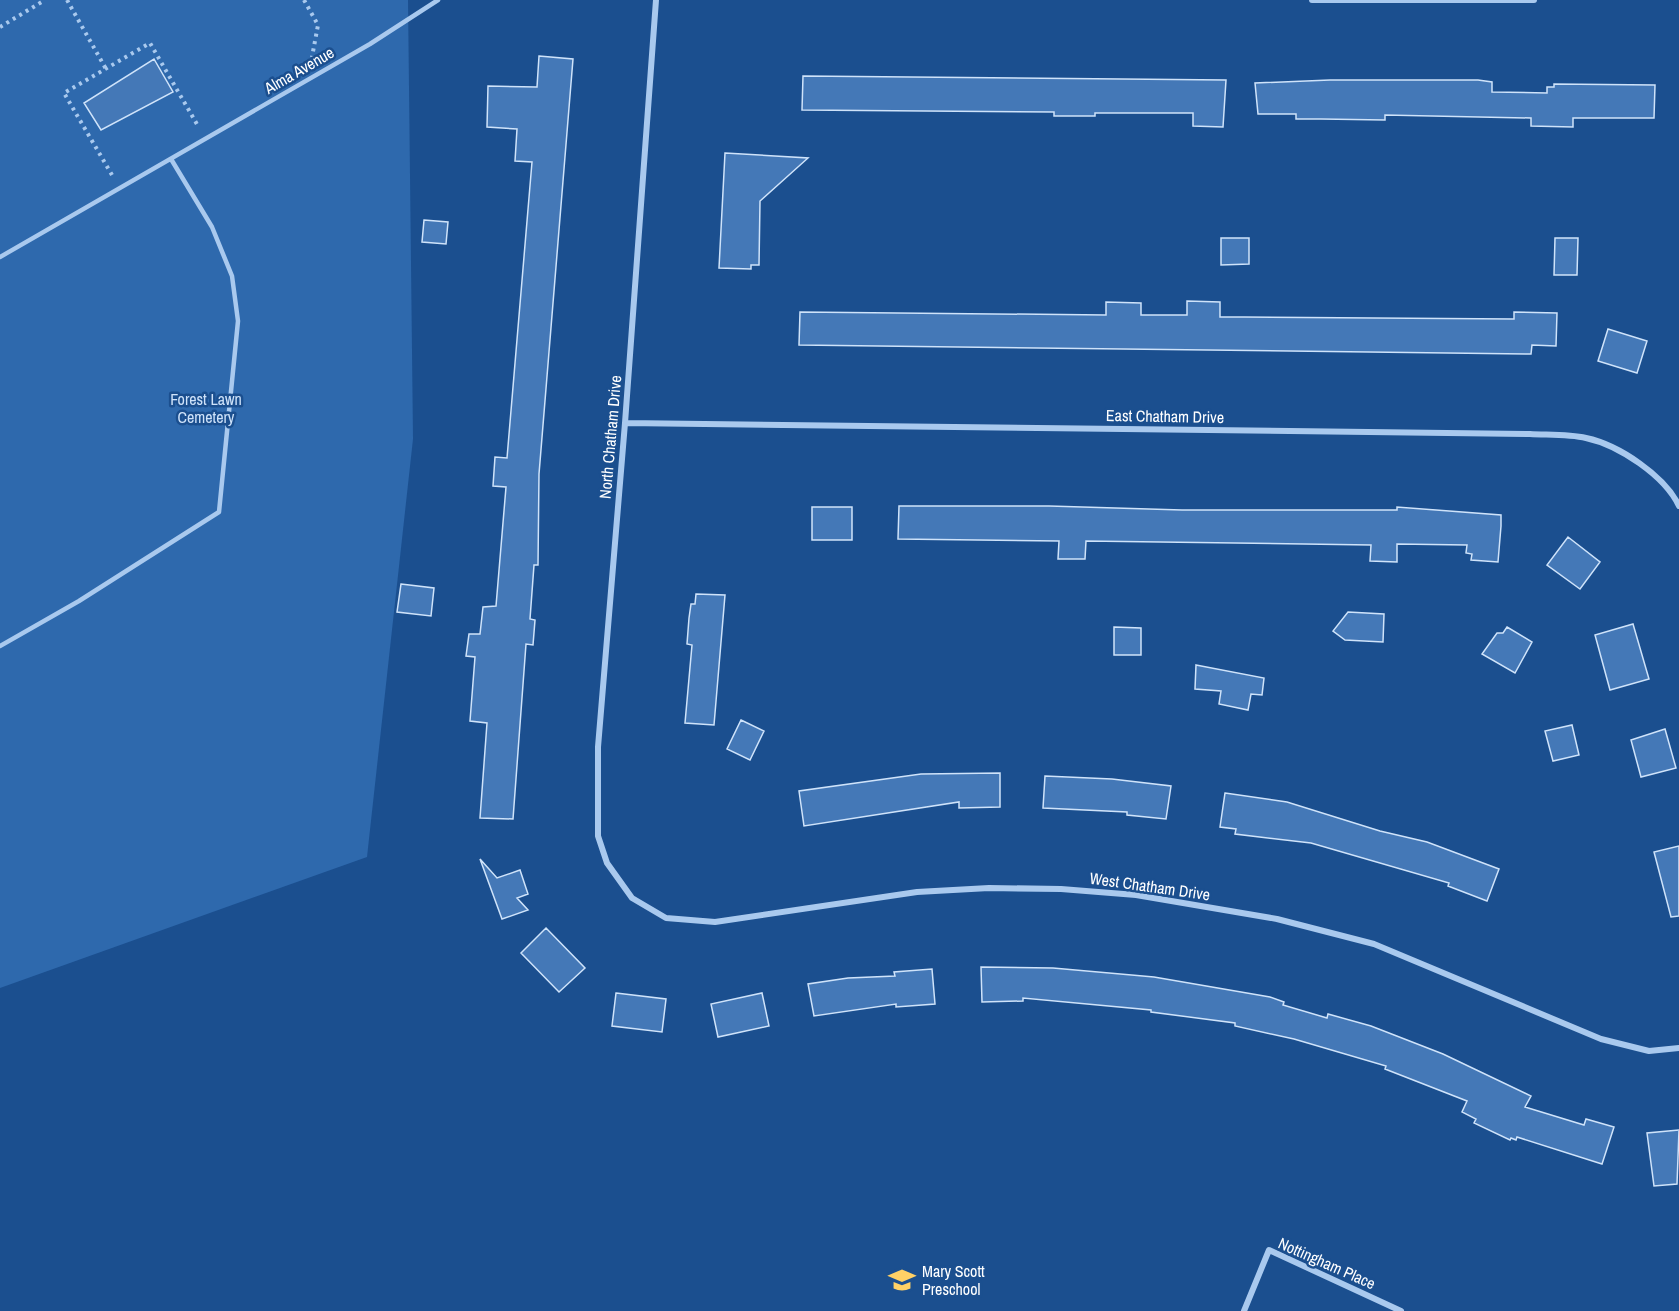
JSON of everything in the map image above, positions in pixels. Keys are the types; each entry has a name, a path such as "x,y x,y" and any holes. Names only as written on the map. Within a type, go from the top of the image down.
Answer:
{"street":[{"name":"North Chatham Drive","path":"613,874 598,836 598,747 626,423 656,0"},
{"path":"1312,0 1534,0"},
{"name":"East Chatham Drive","path":"626,423 1530,434 1575,437 1587,438 1610,447 1650,470 1679,506"},
{"name":"West Chatham Drive","path":"613,874 632,898 666,918 715,922 917,891 1037,889 1136,895 1277,919 1374,944 1601,1039 1649,1051 1679,1048"},
{"name":"Nottingham Place","path":"1244,1311 1269,1250 1401,1311"}],"lane":[{"name":"Alma Avenue","path":"0,257 370,44 438,0"},
{"path":"0,646 79,601 219,512 238,321 232,276 212,228 171,159"}],"path":[{"path":"0,27 45,0"},
{"path":"67,0 106,69"},
{"path":"304,0 318,25 306,81"},
{"path":"120,188 64,93 150,43 206,139"}],"green space":[{"name":"Forest Lawn Cemetery","path":"0,0 408,0 413,439 367,857 0,988"}],"building":[{"path":"539,56 573,59 539,474 538,565 534,565 530,619 535,620 533,645 526,644 513,819 480,818 487,723 470,721 475,657 466,656 469,634 480,634 483,607 496,606 506,487 493,486 495,457 507,458 532,162 515,161 517,129 487,127 488,86 537,87"},
{"path":"154,59 173,92 101,130 84,103"},
{"path":"803,76 1226,80 1223,127 1193,126 1193,113 1095,113 1095,116 1054,116 1054,112 802,110"},
{"path":"1330,80 1478,80 1492,82 1492,92 1547,93 1547,87 1554,87 1554,84 1655,85 1654,118 1573,118 1573,127 1531,126 1531,118 1385,115 1385,120 1296,119 1296,114 1258,114 1255,83"},
{"path":"725,153 808,158 760,201 759,265 751,265 751,269 719,268"},
{"path":"424,220 448,222 446,244 422,242"},
{"path":"1221,238 1249,238 1249,264 1221,265"},
{"path":"1555,238 1578,238 1577,275 1554,275"},
{"path":"1187,301 1220,302 1220,317 1514,319 1514,312 1557,313 1556,346 1532,345 1531,354 799,345 800,312 1106,315 1106,302 1141,303 1141,315 1187,315"},
{"path":"1608,329 1647,341 1637,373 1598,361"},
{"path":"899,506 1049,506 1182,510 1397,510 1397,507 1501,515 1501,526 1498,562 1471,560 1472,554 1466,553 1467,545 1397,544 1397,562 1370,561 1371,545 1086,541 1085,559 1058,559 1059,541 898,539"},
{"path":"812,507 852,507 852,540 812,540"},
{"path":"1568,537 1600,562 1580,589 1547,565"},
{"path":"401,584 434,588 431,616 397,612"},
{"path":"696,594 725,595 714,725 685,723 692,645 687,644 689,618 691,604 695,604"},
{"path":"1348,612 1384,614 1383,642 1345,640 1333,631"},
{"path":"1633,624 1649,679 1610,690 1595,635"},
{"path":"1114,627 1141,628 1141,655 1114,655"},
{"path":"1507,627 1532,642 1515,673 1482,654 1497,633 1503,633"},
{"path":"1196,665 1264,678 1262,695 1251,694 1248,710 1219,704 1221,691 1195,689"},
{"path":"741,720 764,731 750,760 727,749"},
{"path":"1572,725 1579,755 1553,761 1545,731"},
{"path":"1665,729 1676,768 1641,777 1631,740"},
{"path":"1000,773 1000,807 959,808 959,802 804,826 799,791 921,774"},
{"path":"1045,776 1112,779 1171,786 1166,819 1127,815 1127,812 1043,808"},
{"path":"1225,793 1287,802 1380,831 1427,842 1499,869 1487,901 1448,886 1449,883 1311,843 1235,834 1236,829 1220,827"},
{"path":"1679,846 1679,916 1671,917 1654,852"},
{"path":"480,859 497,878 520,870 528,894 517,898 528,910 502,919"},
{"path":"546,928 585,968 559,992 521,953"},
{"path":"981,967 1053,968 1154,977 1270,997 1284,1002 1283,1005 1327,1018 1328,1014 1371,1026 1443,1054 1531,1096 1525,1107 1584,1125 1586,1119 1614,1127 1602,1164 1517,1137 1516,1140 1511,1138 1510,1140 1474,1123 1476,1119 1462,1112 1467,1101 1385,1069 1386,1066 1294,1039 1235,1026 1235,1023 1151,1012 1151,1010 1023,998 1023,1001 982,1002"},
{"path":"932,969 935,1004 896,1007 896,1004 814,1016 808,984 848,978 895,976 894,972"},
{"path":"616,993 666,999 662,1032 612,1026"},
{"path":"762,993 769,1026 718,1037 711,1004"},
{"path":"1679,1130 1677,1184 1654,1186 1647,1133"}],"place":[{"name":"Mary Scott Preschool","path":"902,1280"}]}
